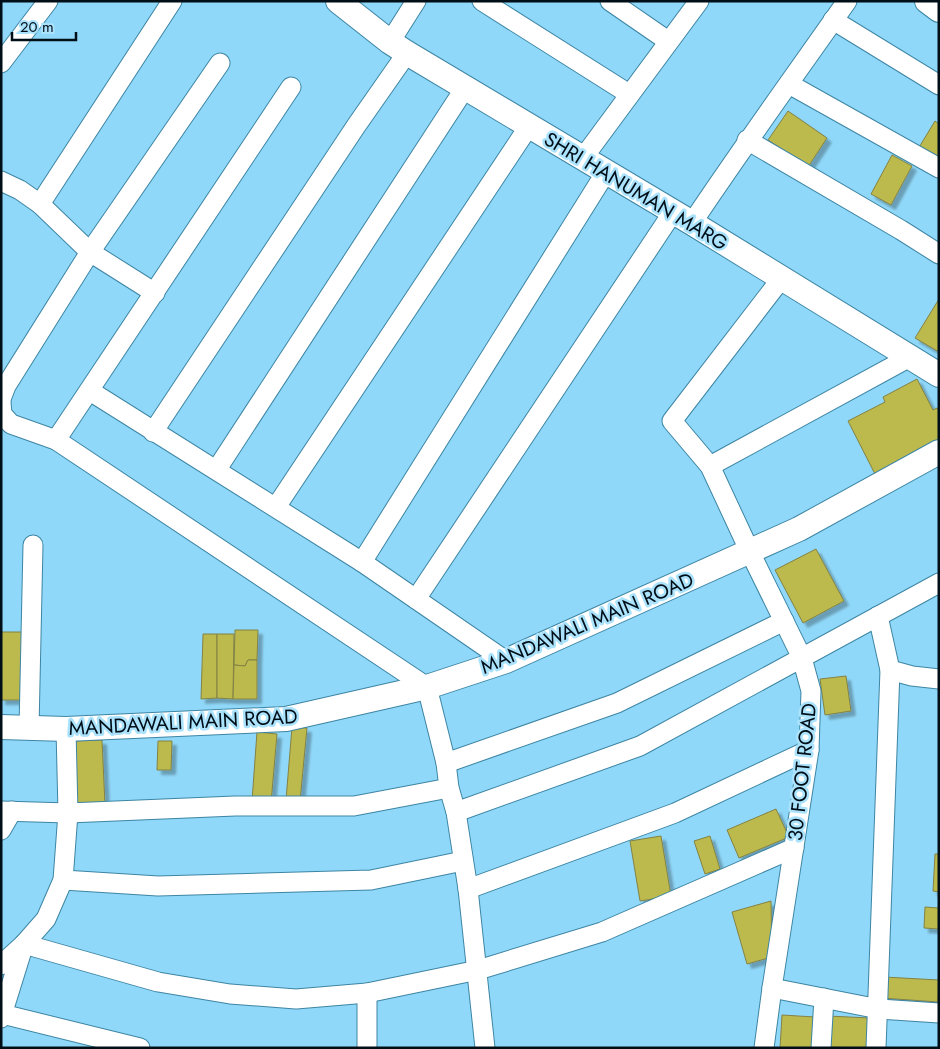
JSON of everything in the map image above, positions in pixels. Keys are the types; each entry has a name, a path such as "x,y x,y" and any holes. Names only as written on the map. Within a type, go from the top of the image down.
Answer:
{"street":[{"path":"1,63 48,1"},
{"path":"40,204 172,1"},
{"name":"SHRI HANUMAN MARG","path":"338,1 398,48 939,375"},
{"path":"154,432 307,200 398,48 416,1"},
{"path":"482,1 629,94"},
{"path":"610,1 668,41"},
{"path":"582,158 699,1"},
{"path":"416,599 682,218 748,140 790,84 847,1"},
{"path":"927,1 939,10"},
{"path":"833,20 939,85"},
{"path":"220,63 90,252 6,386 1,401 2,414 11,424 56,440 427,687 456,812 478,970 485,1048"},
{"path":"790,84 939,168"},
{"path":"56,440 290,87"},
{"path":"217,469 465,88"},
{"path":"276,508 529,126"},
{"path":"748,140 902,230 939,254"},
{"path":"362,562 606,172"},
{"path":"1,181 20,190 40,204 90,252 155,293"},
{"name":"30 FOOT ROAD","path":"764,1048 809,750 811,691 802,658 710,466 672,421 781,278"},
{"path":"710,466 910,358"},
{"path":"90,391 217,469 362,562 506,661"},
{"name":"MANDAWALI MAIN ROAD","path":"1,727 66,729 286,719 427,687 506,661 799,530 939,452"},
{"path":"29,728 33,545"},
{"path":"456,812 640,746 939,583"},
{"path":"876,1048 879,1009 890,670 878,616"},
{"path":"446,763 617,703 784,621"},
{"path":"890,670 912,676 939,679"},
{"path":"1,965 24,944 46,919 63,880 68,813 66,729"},
{"path":"468,889 675,814 809,750"},
{"path":"1,830 7,811 68,813 235,806 354,806 449,788"},
{"path":"24,944 158,982 230,994 296,999 367,993 478,970 602,932 794,848"},
{"path":"63,880 158,886 372,880 463,861"},
{"path":"24,944 2,1016 140,1048"},
{"path":"772,988 879,1009 939,1013"},
{"path":"367,993 367,1048"},
{"path":"821,1048 824,998"}],"building":[{"path":"788,111 827,138 808,167 768,140"},
{"path":"935,121 939,124 939,161 918,149"},
{"path":"892,155 912,166 891,205 871,194"},
{"path":"939,299 939,352 915,338"},
{"path":"917,379 933,410 937,408 939,412 939,444 876,476 848,421 885,402 883,397"},
{"path":"816,549 844,601 803,623 775,570"},
{"path":"235,630 258,630 257,660 248,660 245,666 234,665"},
{"path":"1,632 24,632 24,700 1,700"},
{"path":"203,634 217,634 217,698 201,699"},
{"path":"217,634 234,634 233,699 217,698"},
{"path":"248,660 257,660 257,699 233,699 234,665 245,666"},
{"path":"846,676 851,711 825,715 820,679"},
{"path":"292,727 307,728 300,801 286,800"},
{"path":"257,732 277,734 271,803 252,801"},
{"path":"102,740 105,805 76,807 73,741"},
{"path":"158,741 172,741 171,770 157,770"},
{"path":"776,809 789,837 739,858 727,830"},
{"path":"661,836 671,896 640,901 630,841"},
{"path":"710,836 720,869 705,874 694,841"},
{"path":"935,854 939,854 939,892 933,891"},
{"path":"771,901 772,957 747,964 732,912"},
{"path":"925,907 939,908 939,929 924,928"},
{"path":"884,977 939,980 938,1002 882,998"},
{"path":"782,1015 815,1017 813,1048 780,1048"},
{"path":"828,1016 870,1018 868,1048 827,1047"}]}
